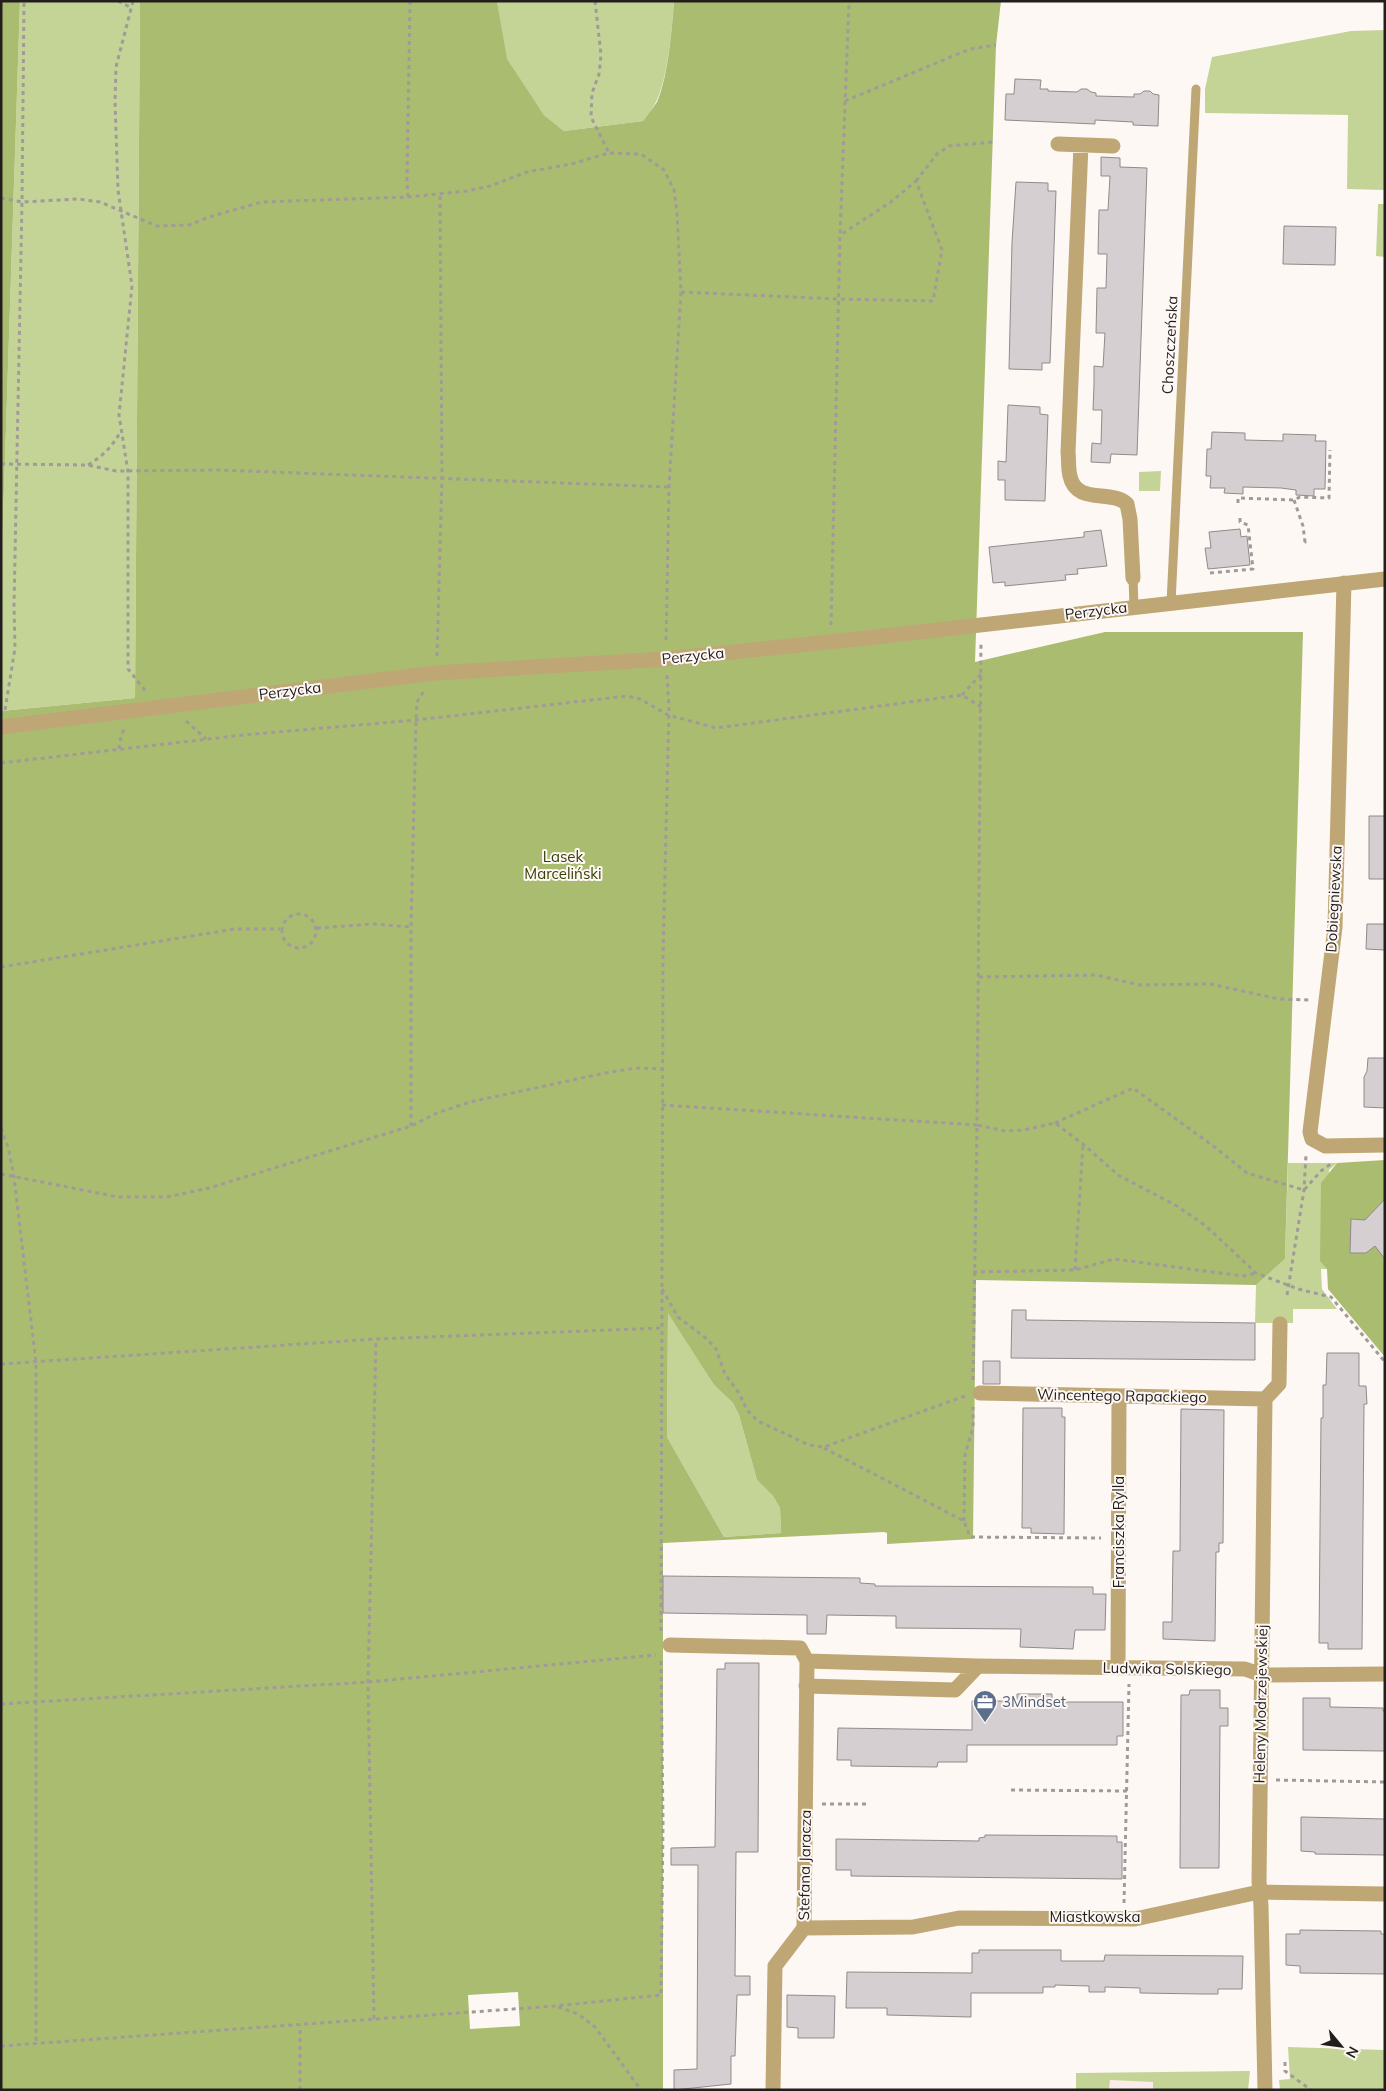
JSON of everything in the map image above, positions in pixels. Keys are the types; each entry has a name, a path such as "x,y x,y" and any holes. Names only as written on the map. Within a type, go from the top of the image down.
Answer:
{"street":[{"path":"1058,144 1113,146"},
{"path":"1081,145 1068,452 1070,477 1073,485 1087,495 1115,497 1127,504 1130,519 1133,578"},
{"name":"Perzycka","path":"2,723 435,673 666,659 1385,579"},
{"name":"Dobiegniewska","path":"1310,1132 1335,927 1344,583"},
{"path":"1310,1132 1312,1139 1325,1146 1385,1145"},
{"path":"1265,1399 1279,1384 1280,1324"},
{"name":"Wincentego Rapackiego","path":"976,1393 1265,1399"},
{"name":"Franciszka Rylla","path":"1119,1396 1118,1539 1124,1673"},
{"name":"Heleny Modrzejewskiej","path":"1265,1399 1259,1892 1261,1906 1265,2090"},
{"path":"666,1640 800,1648 807,1661"},
{"name":"Ludwika Solskiego","path":"807,1661 1124,1673 1244,1669 1262,1676 1385,1674"},
{"name":"Stefana Jaracza","path":"772,2090 774,1966 804,1928 807,1661"},
{"path":"806,1686 955,1690 978,1666"},
{"name":"Miastkowska","path":"804,1928 914,1927 959,1918 1135,1919 1259,1892 1385,1894"}],"lane":[{"name":"Choszczeńska","path":"1171,603 1196,88"},
{"path":"1133,578 1134,607"}],"path":[{"path":"2,723 15,648 14,606 24,1"},
{"path":"118,1 132,8"},
{"path":"133,1 116,67 115,102 118,190 132,286 119,415 128,472 128,669 144,689"},
{"path":"408,196 410,1"},
{"path":"595,1 601,55 599,74 592,93 592,117 609,153"},
{"path":"830,632 838,299 849,1"},
{"path":"845,102 970,49 996,45"},
{"path":"840,235 891,202 916,181 937,154 949,146 993,142"},
{"path":"1,198 22,202 78,199 100,202 157,226 189,225 209,217 262,202 440,194 490,186 527,172 571,164 609,153 641,154 664,170 674,190 681,292 669,487 666,650"},
{"path":"681,292 933,301 942,250 916,181"},
{"path":"437,663 442,477 440,194"},
{"path":"87,465 100,458 111,447 121,431"},
{"path":"1238,502 1238,498 1294,500 1300,497 1329,498 1330,450"},
{"path":"1,464 87,465 128,472 219,470 669,487"},
{"path":"1294,500 1303,526 1305,542 1303,542"},
{"path":"1210,573 1253,569 1248,526 1240,522 1240,518"},
{"path":"981,634 979,977 973,1272 976,1393 973,1428 965,1454 964,1521 970,1537 1118,1539"},
{"path":"666,1640 662,1328 662,956 668,715 667,668"},
{"path":"1,763 206,739 416,720 627,696 640,699 668,715 716,728 962,695 982,674"},
{"path":"411,1126 411,927 416,720 417,702 425,690"},
{"path":"962,695 981,707"},
{"path":"182,718 206,739"},
{"path":"120,749 121,736 126,724"},
{"path":"294,913 305,914 313,920 317,928 315,938 308,945 300,949 291,947 282,939 280,929 284,920 294,913"},
{"path":"317,928 373,924 411,927"},
{"path":"1,967 235,929 280,929"},
{"path":"979,977 1096,975 1140,985 1210,984 1279,999 1325,1001"},
{"path":"1,1174 118,1197 167,1197 208,1188 411,1126 437,1113 470,1102 605,1073 636,1068 662,1068"},
{"path":"662,1105 977,1125 1005,1131 1024,1130 1055,1123 1133,1088 1248,1173 1304,1190"},
{"path":"1055,1123 1083,1144 1118,1175 1177,1206 1206,1226 1256,1273 1288,1285 1331,1297 1385,1362"},
{"path":"1,1128 8,1147 14,1177 36,1363 36,2044"},
{"path":"1287,1295 1304,1190 1310,1132"},
{"path":"1075,1270 1083,1144"},
{"path":"1304,1190 1321,1171 1335,1161"},
{"path":"973,1272 1075,1270 1114,1260 1242,1276 1256,1273"},
{"path":"662,1288 678,1317 707,1339 716,1349 725,1374 739,1393 748,1410 758,1421 808,1445 824,1448 964,1521"},
{"path":"1,1364 376,1339 662,1328"},
{"path":"374,2019 368,1682 376,1339"},
{"path":"824,1448 976,1393"},
{"path":"1,1704 368,1682 661,1654 663,1823 661,1995 555,2006 1,2046"},
{"path":"1124,1673 1127,1791 1124,1909"},
{"path":"1271,1780 1385,1782"},
{"path":"1011,1790 1127,1791"},
{"path":"814,1804 869,1804"},
{"path":"555,2006 578,2014 596,2027 641,2090"},
{"path":"300,2025 300,2090"},
{"path":"1285,2062 1285,2071 1311,2090"}],"shaded area":[{"path":"1110,2080 1153,2082 1153,2090 1109,2090"}],"green space":[{"path":"1,1 20,1 1,580"},
{"path":"20,1 140,1 135,698 1,711 1,580"},
{"name":"Lasek Marceliński","path":"140,1 497,1 507,59 544,115 564,131 643,121 657,102 661,92 669,53 674,1 1001,1 996,45 975,662 1105,632 1303,632 1285,1259 1256,1285 976,1280 973,1539 887,1544 887,1533 884,1532 663,1543 663,2090 1,2090 1,711 135,698","holes":["668,1313 714,1385 733,1403 739,1415 757,1480 773,1496 780,1508 781,1533 724,1537 667,1437","518,1992 520,2026 470,2029 468,1995"]},
{"path":"497,1 674,1 669,53 664,80 656,102 643,121 564,131 544,115 506,59"},
{"path":"1385,30 1385,190 1347,189 1348,115 1205,113 1205,89 1212,57 1351,31"},
{"path":"1378,204 1385,204 1385,257 1376,256"},
{"path":"1161,471 1160,491 1139,491 1139,472"},
{"path":"1385,1160 1385,1357 1328,1289 1327,1269 1320,1261 1321,1183 1337,1163"},
{"path":"1288,1163 1337,1163 1329,1170 1327,1269 1321,1269 1322,1289 1337,1309 1293,1309 1293,1323 1255,1323 1256,1285 1285,1259"},
{"path":"668,1312 714,1385 733,1403 739,1415 757,1480 773,1496 780,1508 781,1533 724,1537 667,1437"},
{"path":"1288,2047 1385,2050 1385,2090 1280,2090 1279,2080 1290,2079"},
{"path":"1250,2071 1248,2090 1153,2090 1153,2082 1110,2080 1109,2090 1076,2090 1076,2073"}],"building":[{"path":"1015,79 1041,80 1040,89 1048,89 1048,91 1077,92 1081,89 1087,89 1096,93 1096,96 1134,97 1134,94 1150,91 1153,94 1159,95 1158,126 1133,125 1133,122 1095,120 1095,124 1005,120 1006,94 1014,94"},
{"path":"1101,157 1120,158 1120,167 1147,168 1137,455 1111,454 1110,463 1091,462 1092,443 1101,444 1102,410 1093,410 1094,366 1103,367 1105,333 1096,333 1097,288 1106,288 1107,254 1098,254 1099,210 1108,210 1110,176 1101,176"},
{"path":"1016,182 1048,183 1048,191 1056,191 1050,363 1042,363 1042,370 1009,369 1012,242"},
{"path":"1284,226 1336,227 1335,265 1283,264"},
{"path":"1008,405 1040,407 1040,414 1048,415 1045,501 1005,500 1005,480 998,480 998,461 1006,462"},
{"path":"1212,432 1245,433 1245,440 1283,441 1283,434 1316,435 1315,441 1326,441 1325,489 1314,489 1314,496 1296,495 1296,490 1281,488 1243,487 1243,494 1224,493 1225,488 1210,488 1211,476 1206,476 1207,449 1211,449"},
{"path":"1240,529 1241,537 1247,536 1250,565 1208,569 1205,548 1211,548 1209,532"},
{"path":"1101,530 1107,566 1077,569 1078,574 1065,575 1066,580 1005,586 1005,582 993,583 989,547 1084,537 1084,532"},
{"path":"1369,816 1385,816 1385,879 1369,879"},
{"path":"1367,924 1385,924 1385,950 1366,949"},
{"path":"1368,1058 1385,1058 1385,1108 1364,1107 1364,1077 1367,1071"},
{"path":"1385,1199 1385,1259 1375,1246 1366,1253 1350,1253 1351,1219 1365,1220"},
{"path":"1012,1310 1026,1310 1026,1320 1255,1323 1255,1360 1011,1358"},
{"path":"1327,1353 1359,1353 1359,1386 1366,1386 1367,1404 1364,1404 1362,1649 1328,1649 1328,1643 1319,1643 1321,1418 1323,1418 1323,1385 1326,1385"},
{"path":"983,1361 1000,1361 1000,1384 983,1384"},
{"path":"1023,1408 1062,1408 1062,1417 1065,1417 1064,1534 1031,1533 1031,1528 1022,1528"},
{"path":"1181,1409 1224,1410 1223,1543 1219,1543 1219,1552 1216,1552 1215,1641 1163,1639 1163,1622 1172,1622 1173,1551 1180,1551"},
{"path":"663,1576 860,1578 860,1583 875,1584 875,1586 1093,1587 1093,1594 1106,1594 1105,1630 1075,1630 1073,1649 1020,1647 1021,1629 896,1628 896,1616 827,1615 826,1634 807,1634 807,1615 663,1613"},
{"path":"725,1663 759,1663 758,1852 736,1852 735,1976 750,1976 750,1995 737,1995 735,2056 731,2056 731,2084 674,2090 674,2070 697,2069 698,1865 671,1865 671,1848 715,1847 717,1669 725,1669"},
{"path":"1190,1690 1220,1690 1220,1708 1228,1708 1228,1726 1220,1726 1219,1868 1180,1868 1181,1695 1189,1695"},
{"path":"1017,1694 1052,1694 1052,1702 1123,1702 1123,1736 1117,1736 1117,1745 967,1745 967,1762 938,1762 937,1767 851,1766 851,1760 837,1760 838,1728 972,1730 972,1701 1017,1701"},
{"path":"1303,1698 1330,1698 1330,1707 1383,1708 1383,1711 1385,1711 1385,1751 1303,1750"},
{"path":"1301,1817 1385,1819 1385,1855 1315,1854 1315,1852 1301,1851"},
{"path":"985,1835 1117,1836 1117,1842 1122,1842 1122,1879 851,1876 851,1870 836,1870 836,1839 979,1841 979,1838 985,1837"},
{"path":"1300,1930 1381,1931 1381,1934 1385,1934 1385,1974 1300,1973 1300,1966 1286,1965 1286,1934 1300,1934"},
{"path":"979,1950 1061,1950 1061,1961 1104,1961 1105,1955 1243,1956 1242,1989 1218,1989 1218,1994 1203,1994 1140,1993 1140,1988 1105,1987 1105,1992 1089,1992 1089,1986 1055,1985 1055,1987 1043,1987 1043,1993 971,1993 971,2017 887,2015 887,2008 846,2008 847,1972 972,1973 972,1953 979,1953"},
{"path":"787,1995 835,1996 834,2038 798,2038 798,2028 787,2027"}],"place":[{"name":"3Mindset","path":"985,1723"}]}
